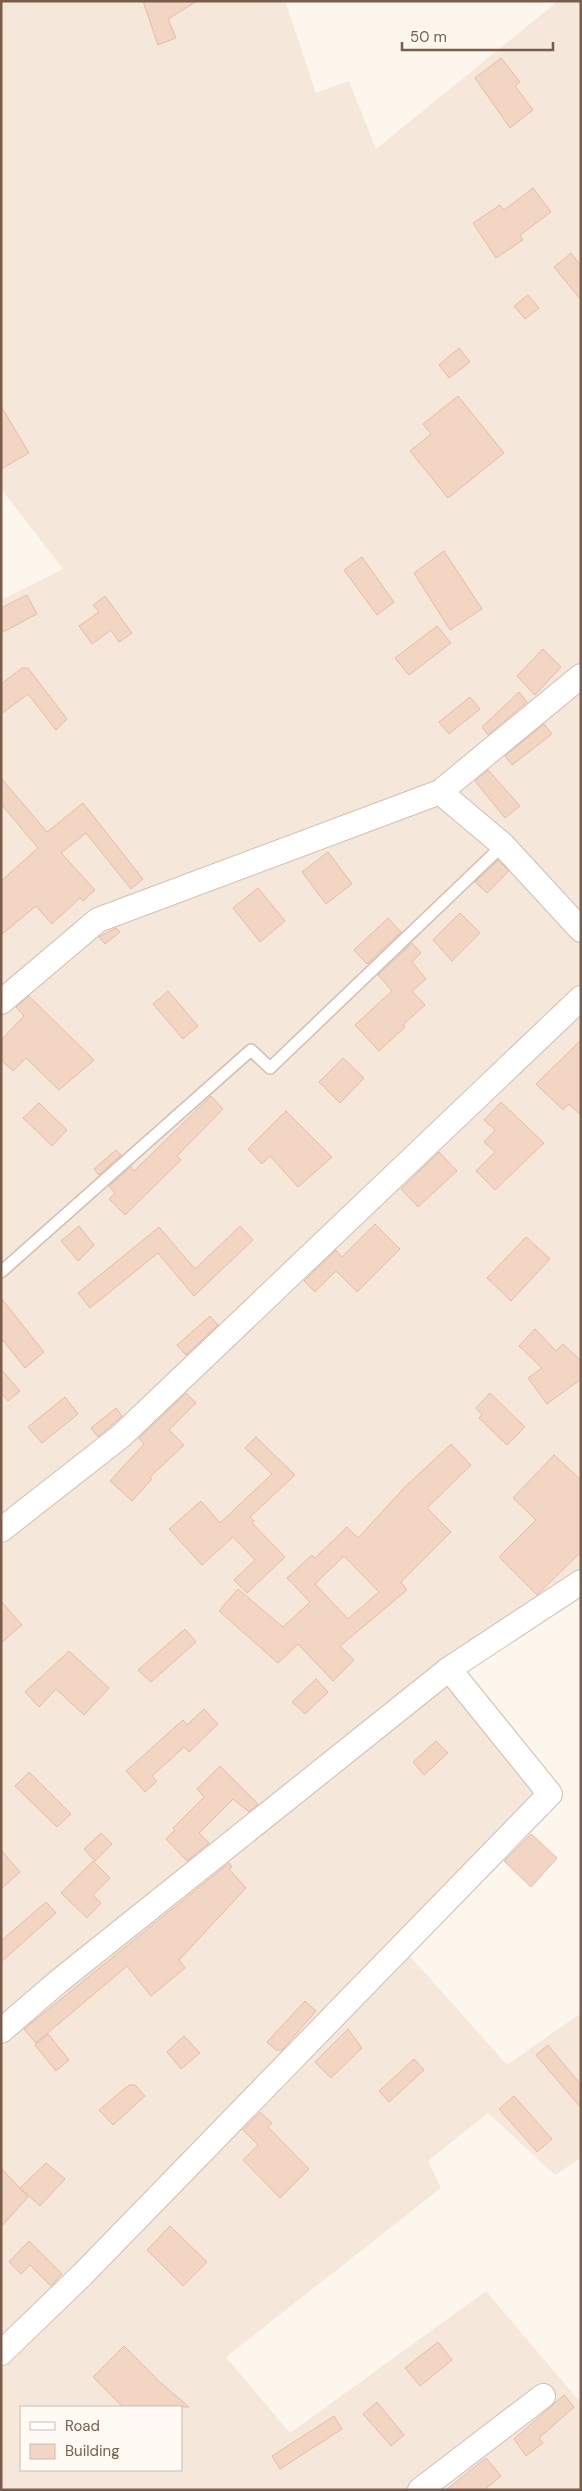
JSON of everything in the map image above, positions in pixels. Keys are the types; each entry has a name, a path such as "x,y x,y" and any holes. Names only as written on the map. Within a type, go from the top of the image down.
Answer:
{"street":[{"path":"1,1002 98,920 440,792 581,676"},
{"path":"440,792 503,845 581,930"},
{"path":"1,1530 121,1436 581,998"},
{"path":"1,2031 59,1982 449,1669 581,1582"},
{"path":"1,2353 82,2275 550,1794 449,1669"},
{"path":"420,2490 543,2396"}],"lane":[{"path":"1,1272 251,1050 270,1068 503,845"}],"shaded area":[{"path":"1,1 285,1 316,93 349,81 376,149 558,1 581,1 581,1582 449,1669 550,1794 401,1946 507,2065 581,2013 581,2158 555,2175 488,2113 428,2161 441,2188 226,2357 290,2433 486,2291 581,2403 581,2490 1,2490 1,600 63,569 1,489"}],"building":[{"path":"143,1 197,1 168,19 176,38 158,45"},
{"path":"501,58 520,82 515,86 533,110 510,128 475,78"},
{"path":"533,188 551,212 520,235 523,240 496,258 473,223 500,205 504,210"},
{"path":"571,253 581,266 581,300 554,267"},
{"path":"528,295 539,308 525,319 514,306"},
{"path":"459,348 470,362 449,378 439,365"},
{"path":"458,396 504,453 448,498 410,451 431,434 423,424"},
{"path":"1,406 29,453 1,469"},
{"path":"444,551 482,609 450,630 414,573"},
{"path":"362,557 394,602 377,615 344,570"},
{"path":"27,595 37,614 1,633 1,608"},
{"path":"105,596 132,633 119,642 111,630 92,644 79,626 99,612 93,605"},
{"path":"437,626 451,643 409,675 395,658"},
{"path":"543,649 561,667 535,695 517,676"},
{"path":"22,668 28,668 67,719 56,730 28,694 1,714 1,684"},
{"path":"519,692 527,702 488,735 482,727"},
{"path":"470,697 480,709 449,734 439,722"},
{"path":"544,724 552,734 512,765 505,756"},
{"path":"488,770 520,806 505,818 475,781"},
{"path":"1,778 47,832 83,803 143,879 131,889 86,833 61,853 95,890 83,901 80,898 52,924 36,906 1,935 1,881 38,848 1,804"},
{"path":"328,852 352,884 326,904 302,872"},
{"path":"498,860 509,871 487,893 475,882"},
{"path":"258,888 285,921 260,942 233,908"},
{"path":"460,913 480,933 452,961 433,940"},
{"path":"388,918 401,932 367,964 354,950"},
{"path":"116,928 120,932 105,944 99,937"},
{"path":"412,943 421,953 412,962 426,979 412,991 425,1005 379,1051 355,1025 392,991 378,975"},
{"path":"168,991 198,1026 183,1039 153,1004"},
{"path":"29,996 94,1060 59,1090 26,1058 13,1071 1,1060 1,1040 24,1016 16,1007"},
{"path":"581,1040 581,1115 569,1104 563,1110 536,1084"},
{"path":"343,1058 364,1078 340,1103 319,1082"},
{"path":"211,1096 223,1109 177,1156 181,1160 125,1215 109,1199 115,1193 109,1186 131,1167 134,1171"},
{"path":"501,1102 544,1143 495,1190 476,1171 495,1152 484,1142 495,1130 484,1120"},
{"path":"39,1103 67,1130 52,1146 23,1118"},
{"path":"286,1111 332,1157 298,1187 270,1156 262,1164 248,1149"},
{"path":"116,1150 121,1155 99,1175 94,1169"},
{"path":"439,1152 457,1171 418,1207 401,1189"},
{"path":"375,1224 400,1249 357,1292 336,1271 315,1292 304,1281 336,1250 342,1257"},
{"path":"79,1226 94,1245 78,1261 61,1241"},
{"path":"240,1226 253,1240 194,1296 158,1253 90,1308 78,1293 159,1227 195,1269"},
{"path":"526,1237 550,1259 511,1301 487,1278"},
{"path":"1,1298 44,1352 25,1368 1,1338"},
{"path":"210,1316 218,1325 186,1355 177,1345"},
{"path":"535,1329 556,1351 563,1344 581,1361 581,1379 547,1404 528,1378 542,1368 519,1346"},
{"path":"1,1369 20,1391 8,1401 1,1393"},
{"path":"186,1393 196,1403 169,1430 184,1445 150,1477 152,1479 132,1501 110,1481 144,1444 139,1438"},
{"path":"490,1393 525,1427 507,1445 479,1418 482,1415 476,1408"},
{"path":"65,1397 78,1414 42,1443 28,1427"},
{"path":"116,1408 122,1416 98,1437 91,1428"},
{"path":"256,1437 295,1475 250,1517 254,1521 252,1523 285,1557 247,1593 234,1580 255,1560 233,1537 202,1565 169,1529 201,1501 220,1523 272,1474 245,1448"},
{"path":"451,1444 471,1465 427,1508 451,1532 401,1582 407,1590 340,1646 354,1660 333,1681 298,1644 278,1663 219,1611 238,1589 283,1627 310,1602 287,1578 312,1555 315,1558 347,1527 358,1538 404,1488","holes":["344,1556 379,1592 348,1619 315,1584"]},
{"path":"554,1455 581,1480 581,1552 537,1595 499,1557 536,1520 513,1498"},
{"path":"1,1601 22,1625 1,1643"},
{"path":"185,1629 196,1642 151,1682 138,1670"},
{"path":"69,1651 109,1688 84,1715 56,1689 39,1707 25,1692"},
{"path":"316,1679 328,1692 305,1714 292,1702"},
{"path":"204,1709 218,1724 189,1752 184,1747 152,1776 157,1781 145,1792 126,1771 183,1720 187,1725"},
{"path":"436,1741 448,1753 424,1775 413,1762"},
{"path":"220,1766 258,1804 249,1812 233,1799 199,1833 209,1843 187,1861 166,1839 175,1830 173,1828 204,1797 197,1789"},
{"path":"29,1772 71,1814 57,1827 15,1786"},
{"path":"101,1833 112,1844 95,1861 84,1849"},
{"path":"531,1834 557,1858 531,1887 504,1861"},
{"path":"1,1850 20,1872 1,1889"},
{"path":"93,1861 110,1878 93,1895 101,1903 87,1918 61,1893"},
{"path":"229,1863 232,1867 229,1869 246,1888 179,1960 185,1968 151,1996 127,1966 36,2043 24,2029"},
{"path":"46,1902 56,1913 1,1962 1,1941"},
{"path":"305,2001 316,2011 282,2050 276,2050 267,2042"},
{"path":"348,2029 362,2048 331,2078 315,2062"},
{"path":"48,2034 69,2060 56,2071 35,2045"},
{"path":"184,2036 200,2053 181,2069 167,2052"},
{"path":"548,2045 581,2085 581,2108 536,2055"},
{"path":"414,2059 424,2070 389,2102 379,2091"},
{"path":"129,2085 135,2085 145,2096 113,2125 99,2110"},
{"path":"514,2096 552,2139 537,2152 499,2109"},
{"path":"260,2112 272,2123 268,2127 309,2169 280,2198 243,2160 258,2145 243,2130"},
{"path":"46,2163 65,2179 40,2206 20,2188"},
{"path":"1,2168 28,2197 1,2227"},
{"path":"170,2226 207,2262 183,2286 147,2250"},
{"path":"29,2241 62,2274 51,2286 30,2265 21,2274 9,2262"},
{"path":"438,2342 452,2360 420,2386 405,2368"},
{"path":"124,2346 161,2383 189,2407 122,2406 93,2377"},
{"path":"564,2395 574,2407 539,2438 543,2443 526,2456 514,2439"},
{"path":"377,2402 404,2435 391,2446 363,2414"},
{"path":"334,2416 342,2429 280,2469 272,2456"},
{"path":"486,2458 501,2476 484,2490 446,2490"}]}
